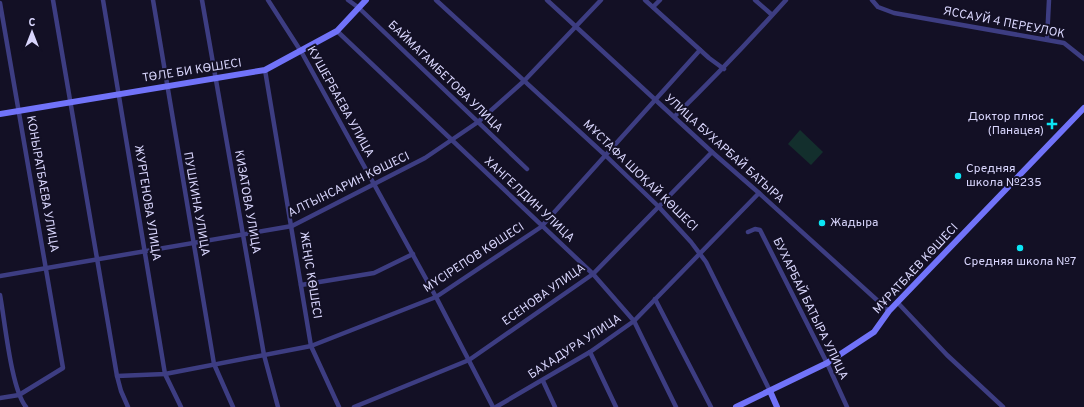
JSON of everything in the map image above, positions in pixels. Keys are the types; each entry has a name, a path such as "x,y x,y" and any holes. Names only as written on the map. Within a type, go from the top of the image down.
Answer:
{"street":[{"path":"53,0 117,376 121,391 128,407"},
{"name":"ЖУРГЕНОВА УЛИЦА","path":"103,0 165,374 181,407"},
{"name":"ПУШКИНА УЛИЦА","path":"153,0 214,364 233,407"},
{"name":"КИЗАТОВА УЛИЦА","path":"202,0 264,356 278,407"},
{"name":"КУШЕРБАЕВА УЛИЦА","path":"268,0 302,52 436,298 493,407"},
{"name":"БАЙМАГАМБЕТОВА УЛИЦА","path":"348,0 527,170"},
{"name":"ТӨЛЕ БИ КӨШЕСІ","path":"0,114 265,70 302,52 336,31 366,0"},
{"name":"МҰСТАФА ШОҚАЙ КӨШЕСІ","path":"436,0 605,155 658,206 700,252 777,407"},
{"name":"УЛИЦА БУХАРБАЙ БАТЫРА","path":"547,0 889,312"},
{"name":"АЛТЫНСАРИН КӨШЕСІ","path":"0,276 292,226 424,158 478,122 524,81 600,0"},
{"path":"645,0 700,50 724,69"},
{"path":"653,7 660,0"},
{"path":"755,0 771,14"},
{"path":"675,116 724,69 771,14 786,0"},
{"name":"ЯССАУЙ 4 ПЕРЕУЛОК","path":"872,0 878,7 894,13 1047,39 1069,46 1084,60"},
{"path":"1047,39 1050,0"},
{"name":"КОНЫРАТБАЕВА УЛИЦА","path":"0,3 64,368 19,395"},
{"name":"ХАНГЕЛДИН УЛИЦА","path":"336,31 541,227 593,274 634,321 676,407"},
{"name":"МҮСІРЕПОВ КӨШЕСІ","path":"117,376 165,374 311,346 436,298 541,227 654,99 700,50"},
{"name":"ЖЕҢІС КӨШЕСІ","path":"265,70 311,346 339,407"},
{"name":"МҰРАТБАЕВ КӨШЕСІ","path":"736,407 827,363 874,332 889,312 1084,108"},
{"name":"ЕСЕНОВА УЛИЦА","path":"354,407 469,360 593,274 712,152"},
{"name":"БАХАДУРА УЛИЦА","path":"496,407 590,352 634,321 759,192"},
{"name":"БУХАРБАЙ БАТЫРА УЛИЦА","path":"748,232 755,229 760,230 827,363 847,407"},
{"path":"301,285 374,273 412,254"},
{"path":"0,295 19,395 26,407"},
{"path":"655,299 711,407"},
{"path":"898,303 947,355 1003,407"},
{"path":"590,352 616,407"},
{"path":"542,381 556,407"},
{"path":"0,398 19,395"}],"green space":[{"path":"800,130 823,152 811,165 788,144"}],"place":[{"name":"Доктор плюс (Панацея)","path":"1052,124"},
{"name":"Средняя школа №235","path":"958,176"},
{"name":"Жадыра","path":"822,223"},
{"name":"Средняя школа №7","path":"1020,248"}]}
